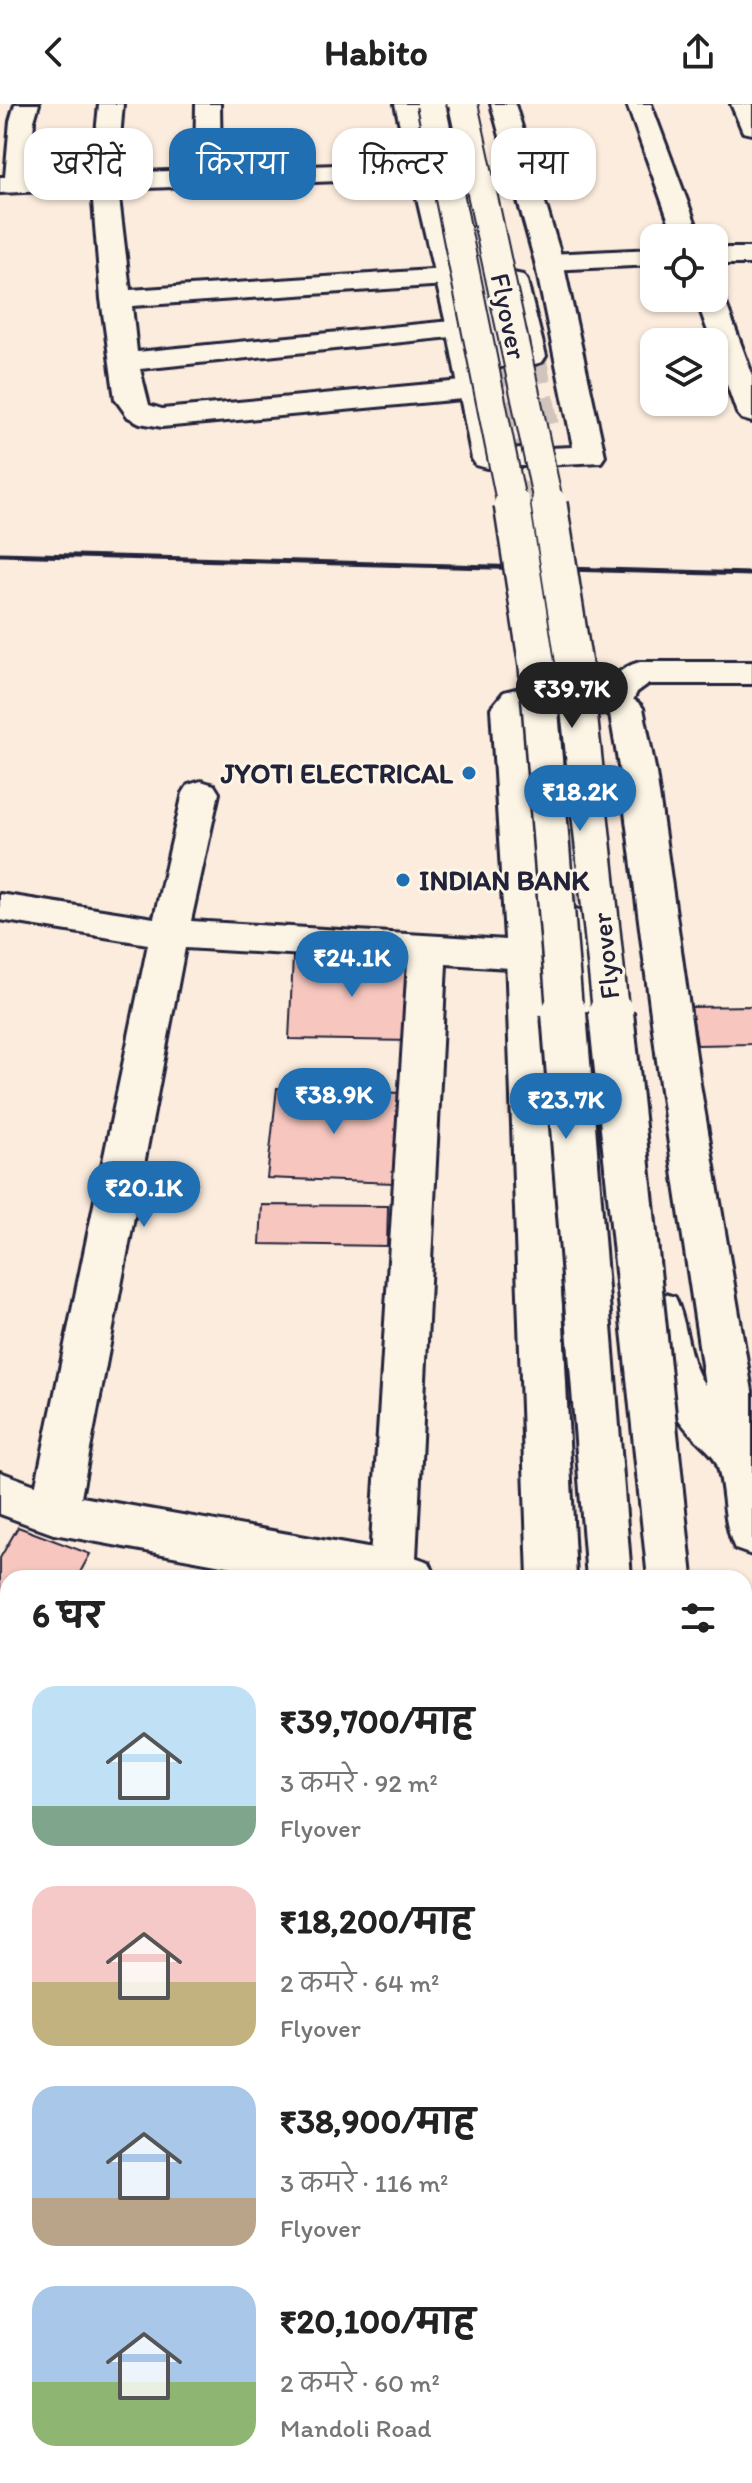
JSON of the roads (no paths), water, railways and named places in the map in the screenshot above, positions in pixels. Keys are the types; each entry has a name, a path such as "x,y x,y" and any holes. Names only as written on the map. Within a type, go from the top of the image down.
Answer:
{"street":[{"path":"8,184 27,104"},
{"path":"109,128 111,104"},
{"path":"208,104 208,128"},
{"path":"407,104 412,128"},
{"name":"Flyover","path":"431,104 509,484 537,666 608,1570"},
{"path":"440,104 466,207 498,359"},
{"name":"Flyover","path":"463,104 546,485 574,665 669,1570"},
{"path":"470,104 532,356"},
{"path":"429,200 461,328 487,459 590,456 549,262 503,104"},
{"path":"639,104 683,224"},
{"path":"743,104 752,127"},
{"path":"106,200 124,362 130,399 138,411 162,418 473,389"},
{"path":"728,256 752,256"},
{"path":"549,262 640,258"},
{"path":"115,299 446,277"},
{"path":"715,312 752,413"},
{"path":"124,362 461,328"},
{"path":"616,703 622,687 640,673 752,673"},
{"path":"552,1570 525,955 508,708 516,700 524,698 616,703 626,708 638,773 680,1084 746,1471 752,1534"},
{"path":"54,1513 169,933 201,793"},
{"path":"0,907 117,928 169,933 525,955"},
{"path":"548,1466 608,1414 611,1400 594,924 664,1351 697,1413 746,1471"},
{"path":"402,1570 428,948"},
{"path":"0,1493 54,1513 369,1570"}],"tunnel":[{"path":"532,356 547,436"},
{"path":"498,359 526,506"},
{"path":"560,765 576,922"}],"railway":[{"path":"0,554 752,574"}],"place":[{"name":"JYOTI ELECTRICAL","path":"469,773"},
{"name":"INDIAN BANK","path":"403,880"}]}
